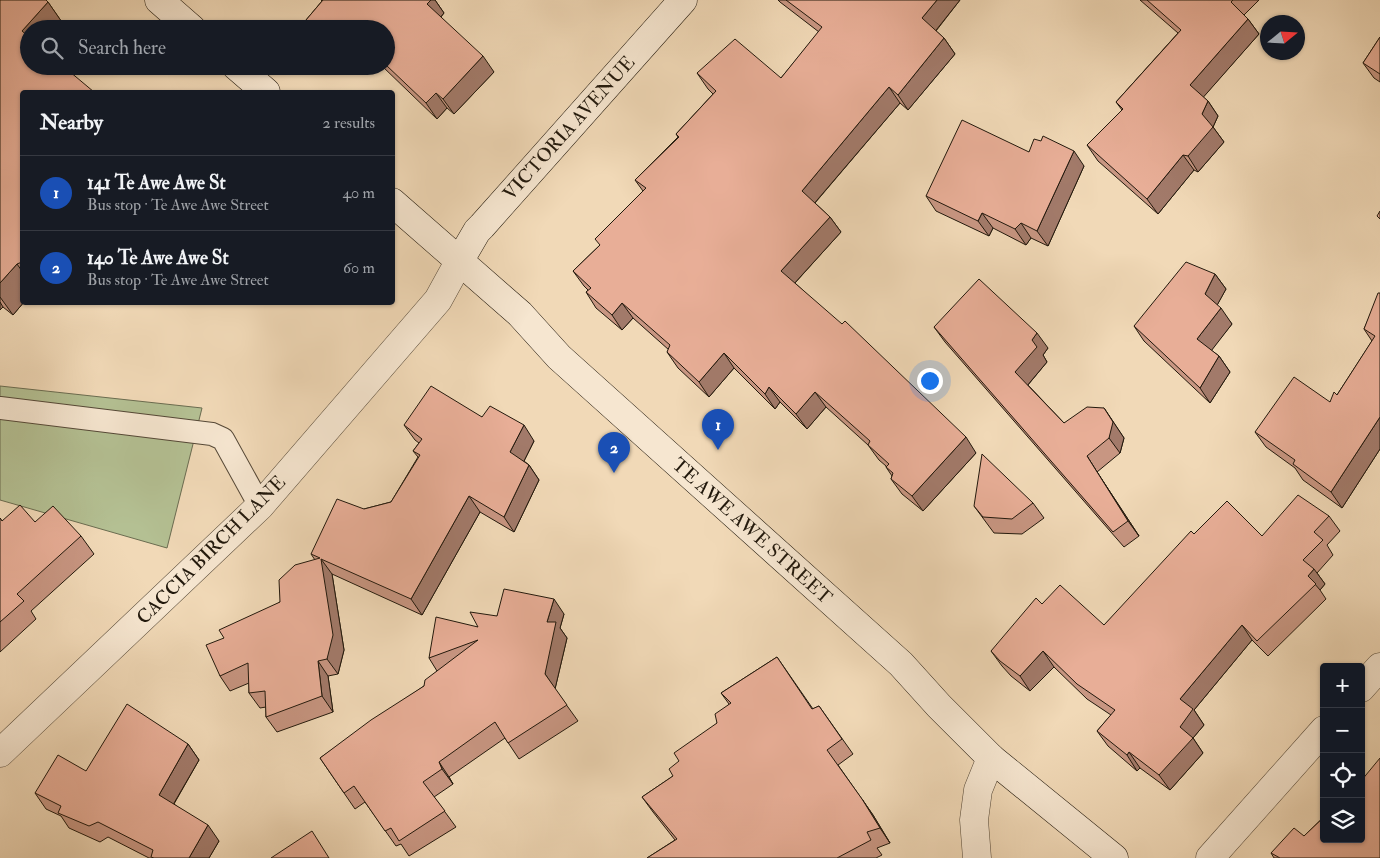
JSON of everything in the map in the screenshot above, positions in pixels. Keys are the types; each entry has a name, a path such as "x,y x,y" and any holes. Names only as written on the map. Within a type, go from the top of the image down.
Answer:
{"street":[{"path":"159,0 182,20"},
{"name":"VICTORIA AVENUE","path":"460,260 482,226 683,0"},
{"path":"246,75 264,90"},
{"name":"TE AWE AWE STREET","path":"395,205 520,314 559,357 901,664 991,758 1114,858"},
{"name":"CACCIA BIRCH LANE","path":"0,753 260,506 438,300 460,260"},
{"path":"1365,684 1380,667"},
{"path":"1210,858 1320,734"},
{"path":"977,858 974,820 978,790 991,758"}],"lane":[{"path":"0,408 212,434 223,439 260,506"}],"green space":[{"path":"0,386 202,408 167,548 0,500"}],"building":[{"path":"0,0 46,0 48,2 32,20 20,20 20,75 74,75 92,90 20,90 20,263 0,283"},
{"path":"323,0 431,0 427,4 483,56 443,99 436,93 426,103 395,74 395,20 306,20"},
{"path":"786,0 937,0 922,18 944,38 898,95 889,87 802,191 830,217 781,271 842,324 845,321 966,437 912,496 891,479 893,473 886,467 889,464 868,445 870,441 815,392 796,414 769,387 765,394 724,353 699,382 667,352 670,345 622,303 612,315 586,292 591,288 573,271 600,245 595,239 646,188 635,180 679,137 676,134 716,91 697,73 735,39 781,78 822,27"},
{"path":"1147,0 1233,0 1231,2 1248,19 1190,85 1208,101 1202,114 1213,127 1188,156 1183,155 1147,199 1087,145 1123,109 1116,102 1181,30"},
{"path":"1380,37 1380,74 1363,63"},
{"path":"962,120 1029,152 1034,139 1041,141 1043,136 1074,151 1037,231 1021,223 1015,229 982,213 978,221 926,196"},
{"path":"1186,262 1215,274 1205,294 1221,308 1197,339 1219,356 1200,388 1134,326"},
{"path":"979,279 1037,333 1032,340 1037,347 1015,372 1064,423 1087,407 1104,408 1113,422 1109,438 1087,456 1128,521 1113,532 934,327"},
{"path":"1378,293 1380,293 1380,417 1331,492 1293,464 1295,460 1255,432 1294,377 1330,402 1334,392 1337,395 1375,336 1364,329"},
{"path":"431,386 482,417 490,406 524,425 510,452 529,465 504,517 469,496 411,599 321,559 333,635 327,659 318,661 322,696 266,717 265,691 249,693 248,663 220,676 206,645 224,638 219,630 280,602 279,580 295,565 320,558 311,554 337,499 364,509 391,502 420,455 413,451 422,439 404,425"},
{"path":"982,454 1033,503 1012,519 983,517 974,506"},
{"path":"1298,495 1329,516 1314,532 1323,540 1303,560 1314,569 1308,576 1316,584 1257,641 1242,625 1180,699 1193,709 1180,727 1193,738 1159,775 1129,752 1127,755 1097,731 1115,710 1077,684 1043,651 1020,676 1000,661 991,651 1036,598 1042,604 1060,585 1104,625 1191,531 1194,534 1227,501 1262,536"},
{"path":"20,505 35,522 53,506 81,536 17,594 24,601 0,622 0,518 2,521"},
{"path":"504,589 554,599 547,622 556,622 545,674 567,705 508,743 495,722 439,762 442,769 423,782 445,811 399,841 391,828 385,831 354,786 344,793 320,758 371,720 424,686 425,680 478,640 429,658 436,617 478,627 470,612 497,616"},
{"path":"777,657 812,709 819,706 842,739 827,750 880,828 867,832 871,840 837,858 647,858 677,839 642,797 673,776 669,769 679,761 674,753 717,723 715,714 731,703 721,693"},
{"path":"127,704 188,744 159,795 208,825 189,858 151,857 153,850 98,822 89,826 58,813 61,806 35,793 58,755 86,771"},
{"path":"1380,758 1380,858 1280,858 1271,853 1294,828 1304,836 1320,821 1320,843 1365,843 1365,776"},
{"path":"312,831 329,858 271,858"}],"place":[{"name":"141 Te Awe Awe St","path":"718,450"},
{"name":"140 Te Awe Awe St","path":"614,473"}]}
